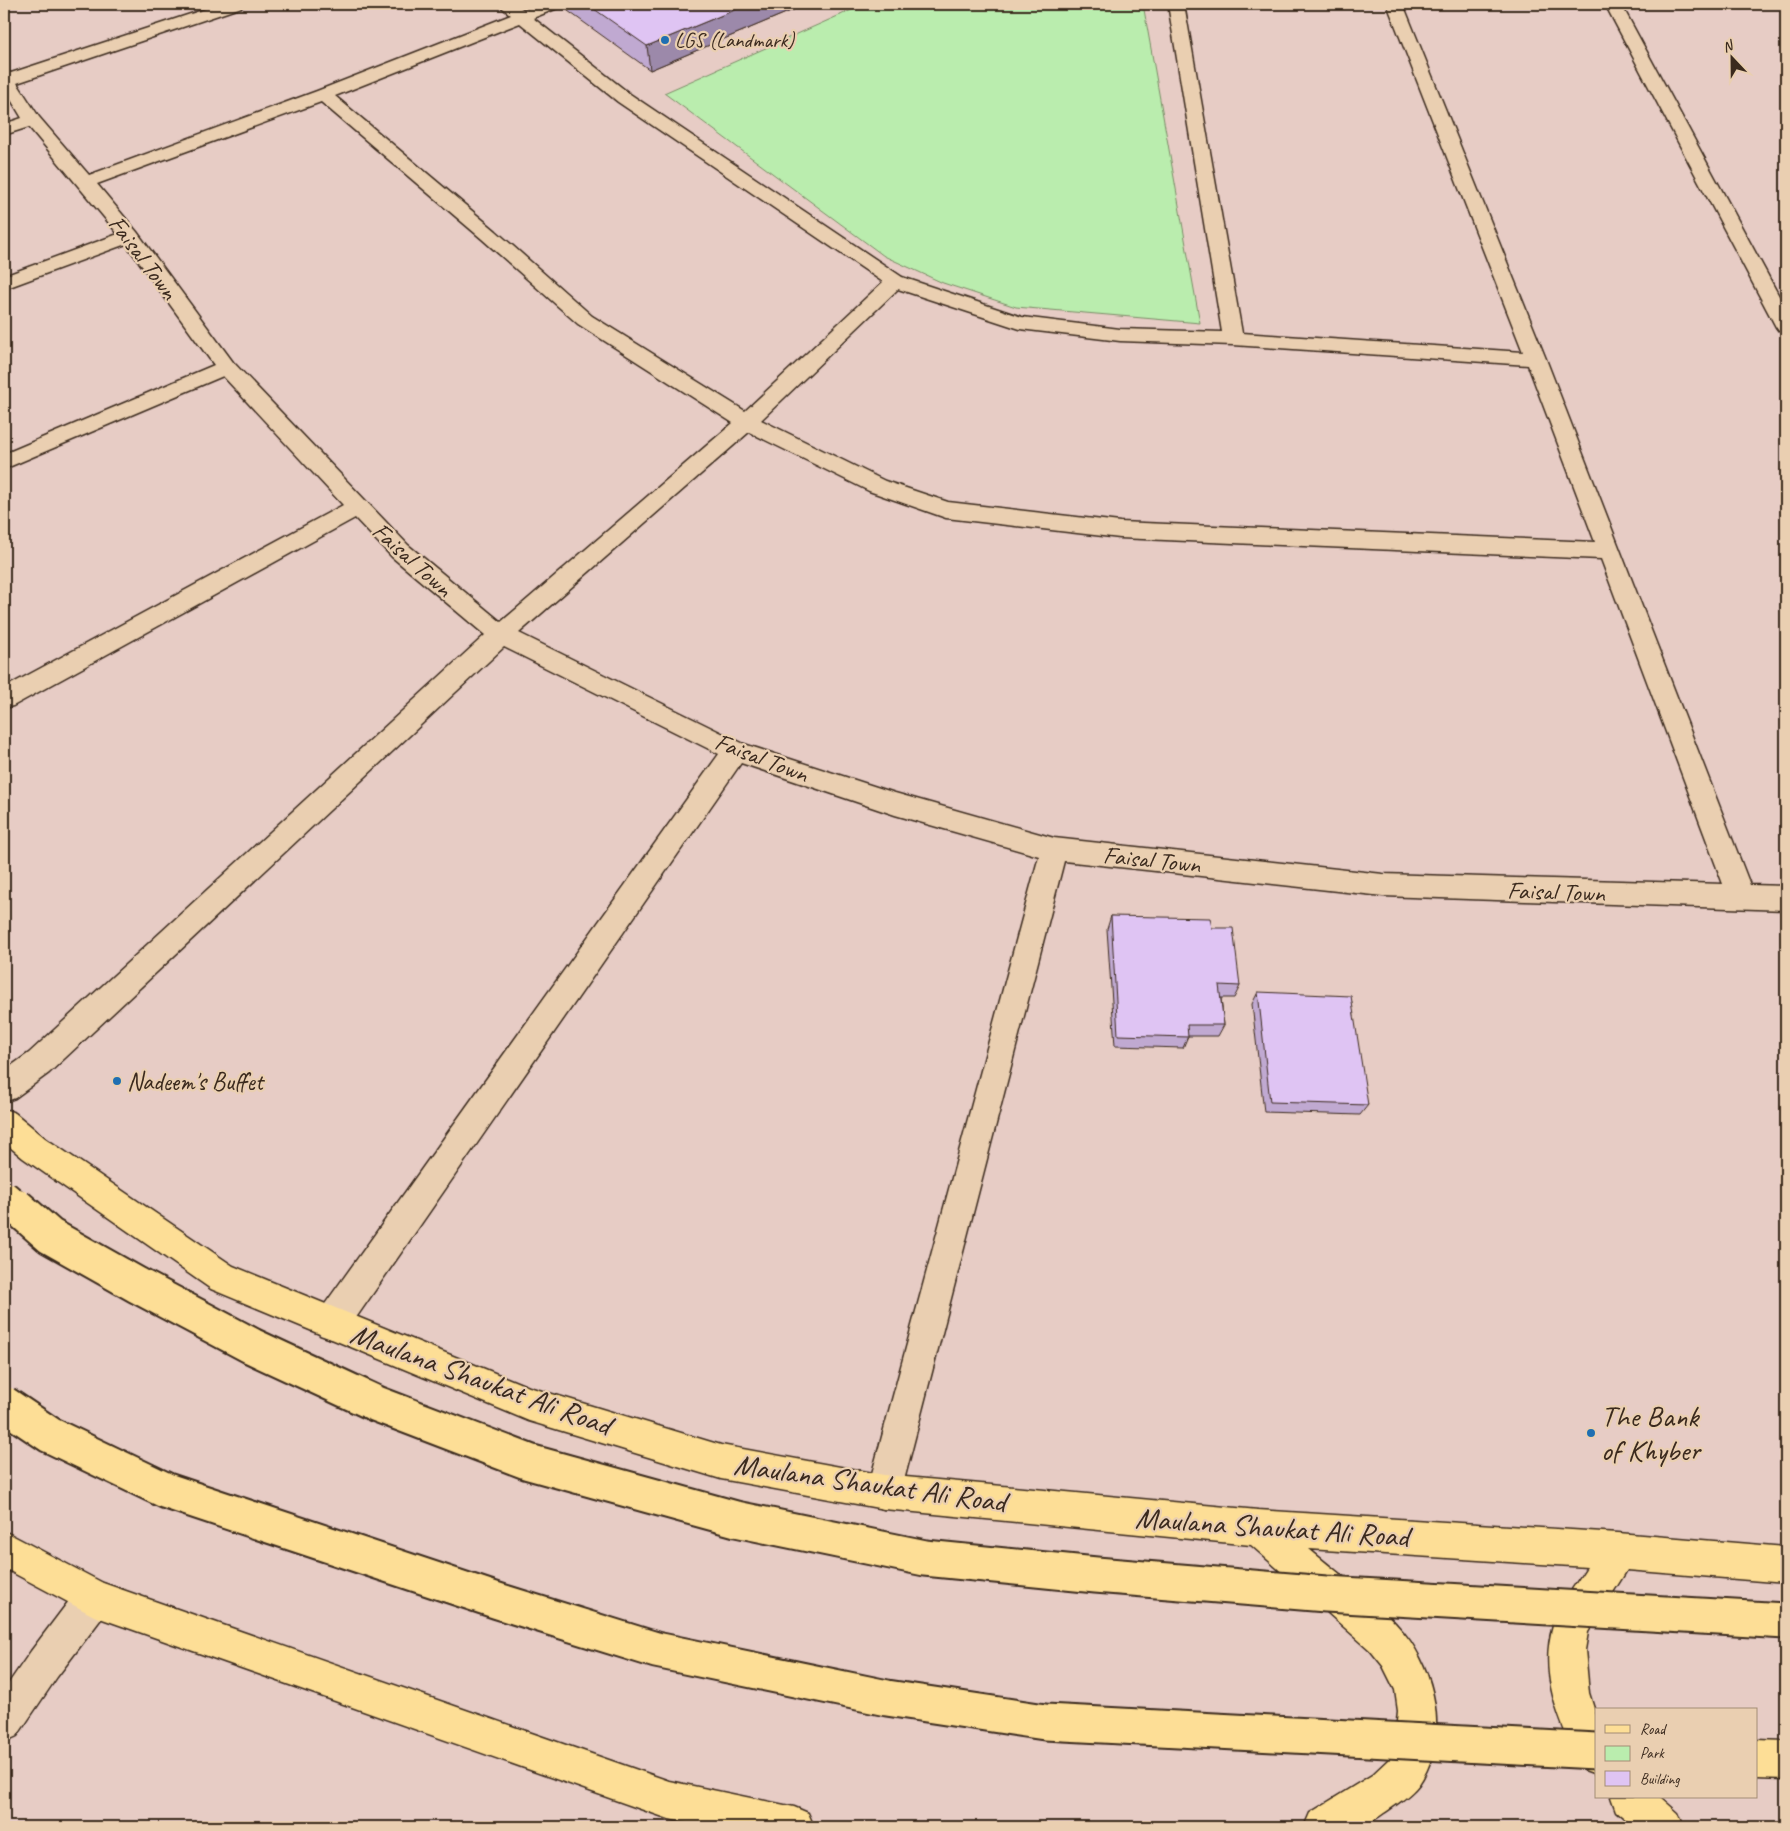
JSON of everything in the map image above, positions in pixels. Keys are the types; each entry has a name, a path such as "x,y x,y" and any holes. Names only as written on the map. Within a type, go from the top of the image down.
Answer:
{"main road":[{"name":"Maulana Shaukat Ali Road","path":"4,1123 34,1148 222,1278 529,1404 721,1462 884,1492 1258,1528 1618,1551 1786,1565"},
{"path":"4,1195 50,1236 137,1285 252,1346 377,1404 529,1462 736,1520 925,1558 1096,1575 1326,1594 1786,1621"},
{"path":"4,1404 50,1435 167,1491 498,1601 656,1650 887,1698 1045,1722 1595,1753"},
{"path":"1258,1528 1381,1633 1404,1664 1417,1699 1418,1722 1415,1748 1403,1773 1375,1795 1324,1827"},
{"path":"1595,1751 1580,1723 1570,1693 1567,1650 1571,1626 1618,1551"},
{"path":"5,1553 94,1598 669,1800 794,1827"},
{"path":"1758,1758 1786,1760"},
{"path":"1631,1798 1664,1827"}],"street":[{"path":"6,77 236,4"},
{"path":"506,4 624,98 895,280 1020,323 1120,335 1233,339 1536,359"},
{"path":"86,182 323,95 554,4"},
{"path":"1176,4 1233,339"},
{"path":"1395,4 1536,359 1607,551 1741,897"},
{"path":"1613,4 1786,328"},
{"name":"Faisal Town","path":"6,77 32,120 130,236 226,366 400,551 501,635 735,751 895,804 1054,849 1383,885 1786,898"},
{"path":"323,95 489,235 585,320 747,422 877,486 946,510 1120,530 1607,551"},
{"path":"4,130 32,120"},
{"path":"4,283 130,236"},
{"path":"4,1088 38,1062 501,635 747,422 895,280"},
{"path":"4,462 226,366"},
{"path":"4,700 357,507"},
{"path":"332,1323 735,751"},
{"path":"884,1492 1054,849"},
{"path":"4,1723 44,1664 94,1598"}],"green space":[{"path":"865,4 1143,4 1200,323 1016,307 943,283 884,256 664,93"}],"building":[{"path":"587,4 749,4 647,46"},
{"path":"1111,916 1210,918 1212,928 1233,928 1240,986 1219,985 1224,1025 1187,1025 1188,1037 1118,1035"},
{"path":"1258,992 1351,996 1368,1105 1270,1102"}],"place":[{"name":"LGS (Landmark)","path":"665,40"},
{"name":"Nadeem's Buffet","path":"117,1081"},
{"name":"The Bank of Khyber","path":"1591,1433"}]}
